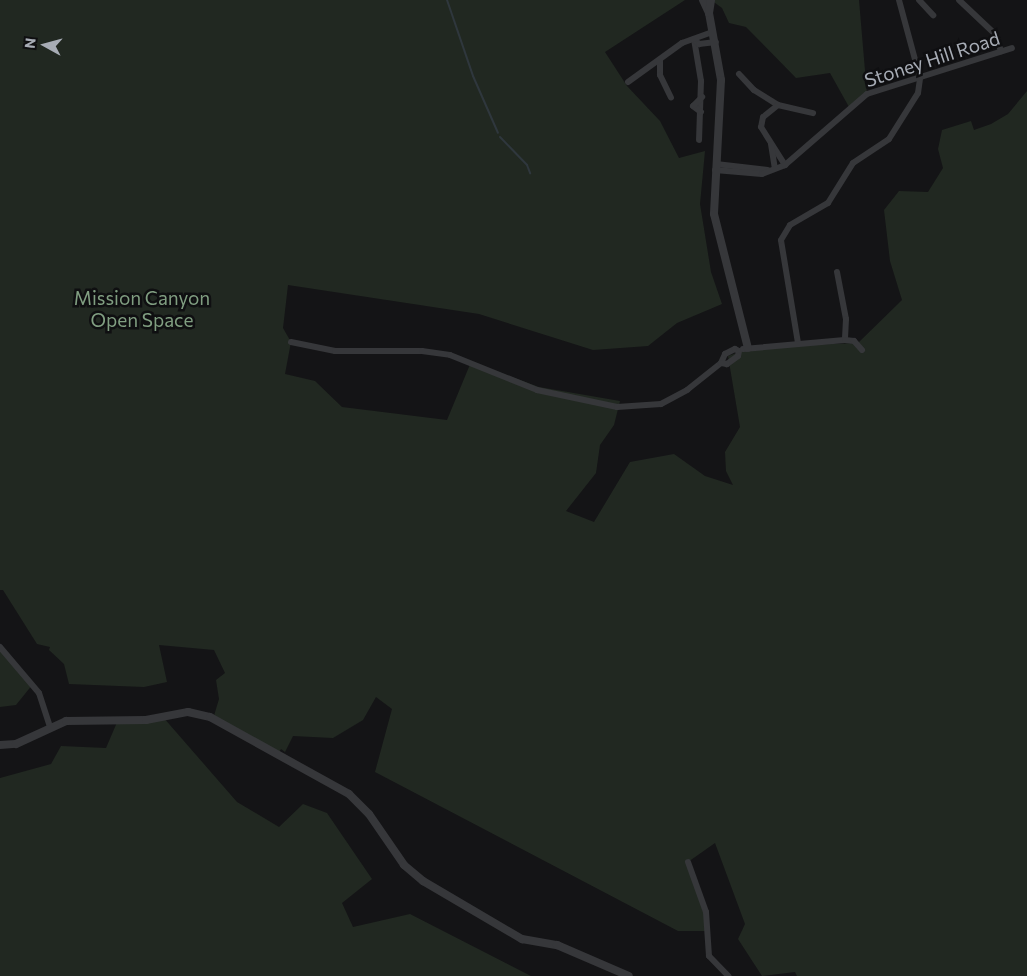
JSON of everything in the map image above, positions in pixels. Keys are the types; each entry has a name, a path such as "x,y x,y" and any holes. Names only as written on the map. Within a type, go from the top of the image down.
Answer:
{"street":[{"path":"703,0 709,13 716,42 722,80 714,214 748,348"},
{"path":"709,13 711,0"},
{"path":"798,343 781,245 783,233 828,203 853,163 889,139 918,93 920,78 899,0"},
{"path":"919,0 933,15"},
{"path":"959,0 996,35 1001,51"},
{"path":"628,82 682,43 713,32"},
{"path":"694,39 699,44 716,42"},
{"path":"694,39 699,59 702,97 699,140"},
{"name":"Stoney Hill Road","path":"716,167 768,170 785,165 812,145 857,100 879,88 920,78 1012,48"},
{"path":"660,60 660,75"},
{"path":"651,67 660,75 671,98"},
{"path":"739,74 754,90 778,105 813,113"},
{"path":"775,168 771,144 760,122 778,105"},
{"path":"771,144 777,148 785,165"},
{"path":"837,272 846,319 845,340"},
{"path":"291,342 335,351 422,351 450,355 537,390 617,407 661,404 735,350 845,340 854,341 862,350"},
{"path":"721,362 727,364 735,358 735,350"},
{"path":"0,647 39,693 50,726"},
{"path":"0,745 16,744 50,726 79,720 146,720 188,712 210,717 348,794 369,814 404,865 423,881 522,939 557,945 629,976"},
{"path":"688,862 708,921 710,956 728,976"}],"green space":[{"name":"Mission Canyon Open Space","path":"0,0 685,0 605,52 627,86 660,121 679,158 705,151 700,204 711,272 722,304 677,323 648,346 593,350 479,314 288,285 283,328 291,342 285,374 315,381 342,407 447,420 471,362 539,387 620,401 614,425 600,445 596,473 566,511 594,522 630,462 674,454 705,476 733,485 726,471 725,452 740,427 728,356 754,347 858,343 902,300 890,261 884,210 899,191 928,192 943,168 938,149 942,130 971,121 974,130 991,124 1008,114 1027,91 1027,976 797,976 795,972 762,976 738,939 745,924 715,843 688,862 709,931 678,931 375,772 392,709 376,697 363,720 333,738 293,736 285,752 281,749 278,754 213,719 219,699 216,680 225,673 214,650 159,645 167,682 144,687 69,684 64,664 49,650 50,647 37,644 3,590 0,590"},
{"path":"711,0 859,0 867,94 849,107 830,73 796,78 746,27 729,23 722,8"},
{"path":"0,647 33,684 16,705 0,707"},
{"path":"163,717 237,802 279,827 303,804 327,813 372,879 342,903 353,927 410,914 531,976 0,976 0,778 51,764 61,746 106,748 118,720"}],"waterway":[{"path":"447,0 473,76 498,133"},
{"path":"500,137 527,165 530,173"}]}
